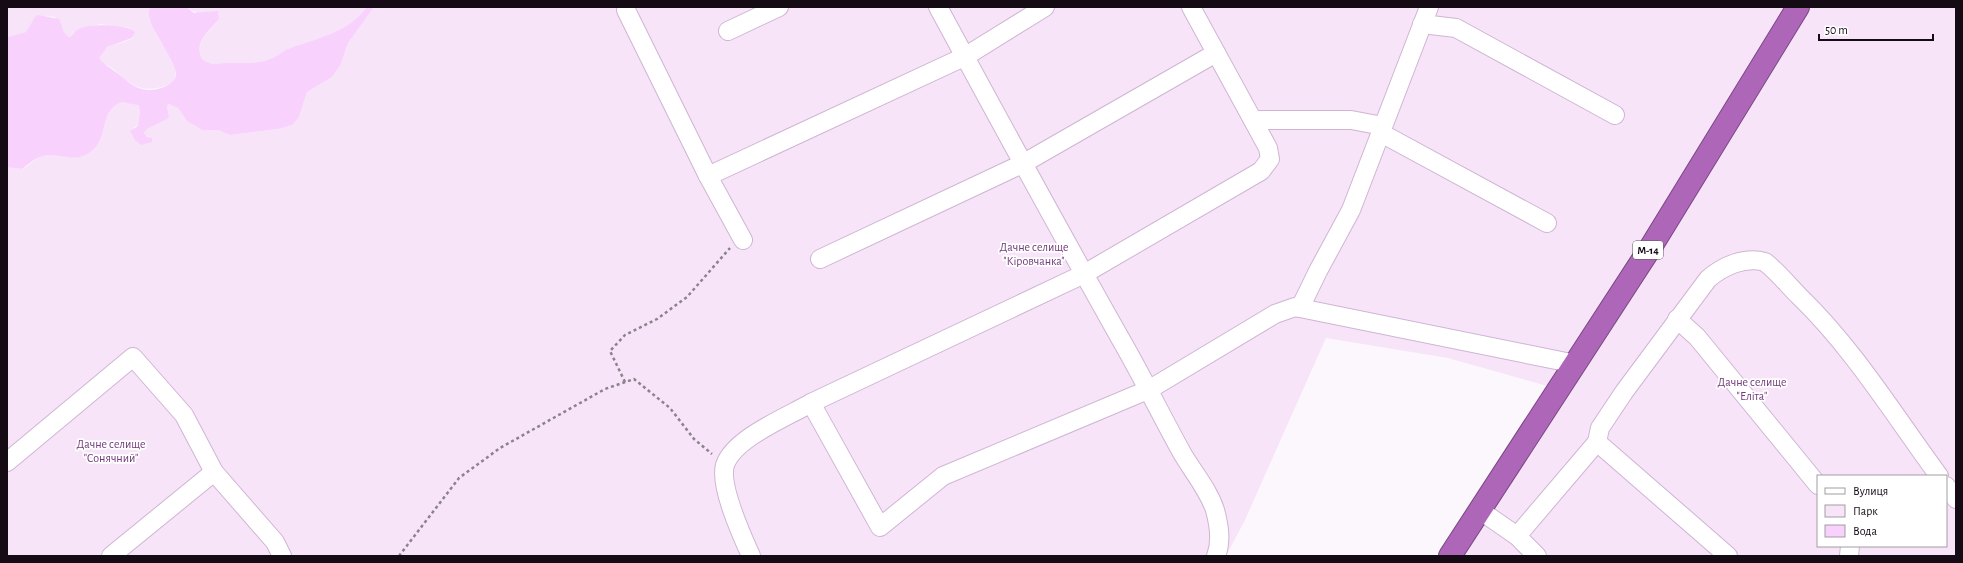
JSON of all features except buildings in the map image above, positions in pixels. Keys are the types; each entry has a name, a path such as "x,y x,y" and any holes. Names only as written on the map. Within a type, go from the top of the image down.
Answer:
{"highway":[{"name":"М-14","path":"1450,556 1481,511 1576,364 1798,7"}],"lane":[{"path":"728,31 778,7"},
{"path":"938,7 1084,274 1150,389 1183,454 1204,488 1214,509 1220,540 1216,556"},
{"path":"708,176 966,56 1045,7"},
{"path":"751,556 739,529 725,485 725,465 745,440 811,403 1084,274 1261,171 1270,159 1268,148 1191,7"},
{"path":"1300,308 1318,270 1351,210 1429,7"},
{"path":"625,10 708,176 742,238"},
{"path":"1422,24 1456,28 1615,115"},
{"path":"820,259 1024,163 1216,53"},
{"path":"1253,120 1351,120 1382,130 1547,223"},
{"path":"1517,536 1597,442 1600,428 1604,422 1677,319 1715,273 1726,266 1745,261 1758,260 1765,262 1780,275 1823,319 1864,370 1934,474"},
{"path":"811,403 880,527 943,476 1150,389 1275,314 1295,307 1576,364"},
{"path":"1677,319 1697,337 1817,484"},
{"path":"7,462 133,357 184,415 214,472 275,542 282,556"},
{"path":"1597,442 1728,556"},
{"path":"111,556 214,472"},
{"path":"1947,487 1956,499"},
{"path":"1481,511 1517,536 1537,556"}],"path":[{"path":"625,382 610,351 625,335 657,320 688,297 742,238"},
{"path":"399,556 458,478 513,441 604,389 634,379 670,408 694,439 725,465"}],"green space":[{"path":"7,7 151,7 149,19 157,36 173,61 176,71 174,79 170,84 162,87 154,89 140,88 135,86 98,58 100,53 108,47 133,38 130,28 100,24 76,31 69,37 65,35 55,17 43,16 32,22 26,32 7,37"},
{"path":"186,7 367,7 359,16 340,29 285,50 279,55 265,61 215,64 208,63 202,59 200,47 204,37 219,19 197,13"},
{"path":"374,7 1790,7 1551,387 1448,358 1326,338 1245,520 1226,556 7,556 7,167 22,169 40,157 49,155 81,157 87,154 98,144 110,111 122,102 137,104 140,110 138,126 134,127 132,135 147,137 144,133 147,129 169,117 167,106 169,104 178,108 187,121 202,130 218,130 230,135 277,129 299,117 307,92 332,77 340,66 348,43"},
{"name":"Дачне селище \"Еліта\"","path":"1808,7 1956,7 1956,556 1461,556"}],"water":[{"path":"151,7 186,7 194,13 218,11 219,19 204,37 200,47 202,59 208,63 215,64 265,61 279,55 285,50 330,34 350,23 367,7 374,7 348,43 340,66 332,77 307,92 299,117 292,125 277,129 230,135 218,130 202,130 187,121 178,108 169,104 167,106 169,117 147,129 144,133 147,137 152,138 152,142 141,145 135,140 130,131 138,126 140,110 138,105 122,102 110,111 98,144 86,155 73,158 49,155 37,158 22,169 7,167 7,37 26,32 35,17 38,15 59,19 63,31 69,37 77,30 84,27 108,25 125,27 135,32 132,38 107,47 99,58 107,66 138,88 151,90 161,88 173,81 176,73 170,57 150,20 149,13"}],"park label":[{"name":"Дачне селище \"Кіровчанка\"","path":"1034,254"},
{"name":"Дачне селище \"Сонячний\"","path":"111,451"}]}
